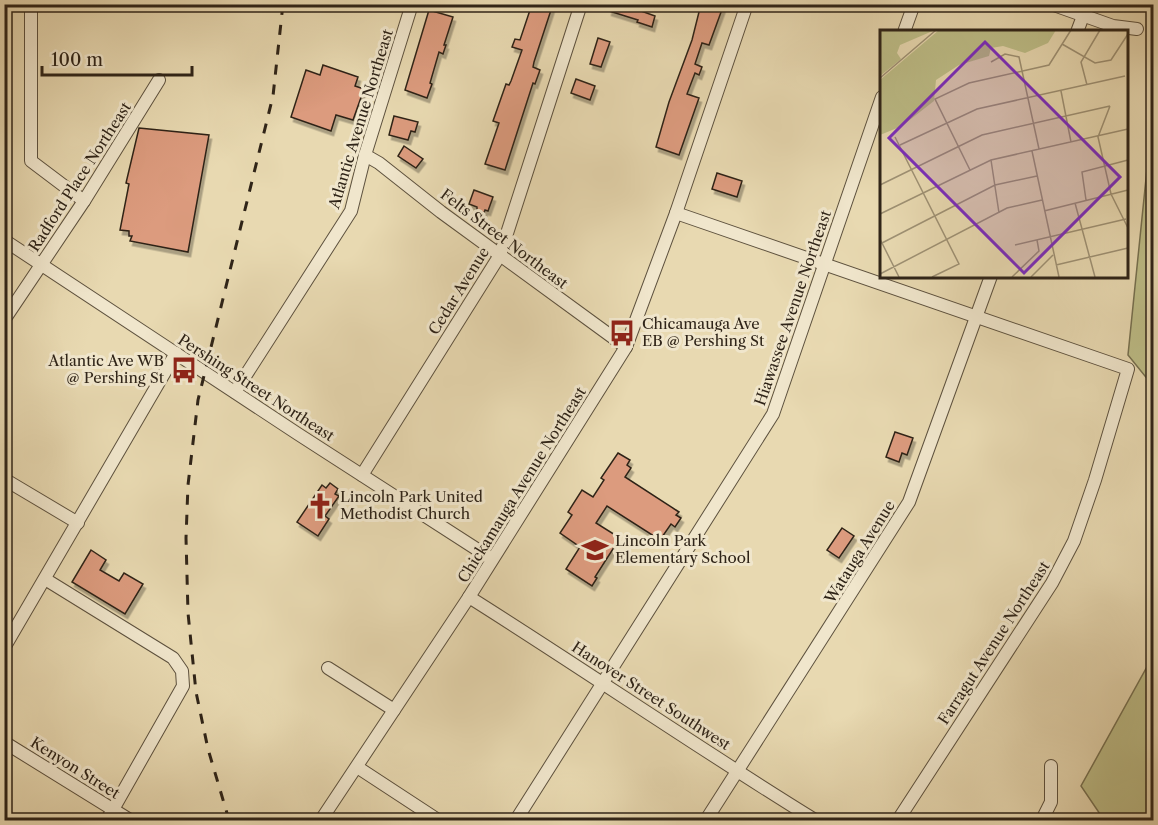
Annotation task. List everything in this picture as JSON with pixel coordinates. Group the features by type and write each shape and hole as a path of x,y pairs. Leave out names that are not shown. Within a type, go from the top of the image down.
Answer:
{"street":[{"path":"31,4 31,161 84,201"},
{"name":"Atlantic Avenue Northeast","path":"236,392 351,211 365,155 412,4"},
{"name":"Cedar Avenue","path":"362,475 500,255 581,4"},
{"name":"Chickamauga Avenue Northeast","path":"321,820 469,597 626,347 676,213 747,4"},
{"path":"905,30 914,4"},
{"path":"1051,4 1113,26 1137,29"},
{"path":"1078,30 1083,16"},
{"name":"Radford Place Northeast","path":"4,320 84,201 159,80"},
{"name":"Hiawassee Avenue Northeast","path":"516,820 773,414 880,103"},
{"name":"Felts Street Northeast","path":"365,155 379,163 626,347"},
{"path":"676,213 976,317"},
{"name":"Pershing Street Northeast","path":"4,240 40,266 492,559"},
{"name":"Watauga Avenue","path":"706,820 909,502 990,278"},
{"name":"Farragut Avenue Northeast","path":"898,820 1052,583 1074,541 1128,369 976,317"},
{"path":"4,648 176,353"},
{"path":"4,479 78,523"},
{"path":"45,579 173,658 183,670 183,686 110,815"},
{"name":"Hanover Street Southwest","path":"469,597 558,652 602,684 815,820"},
{"path":"328,668 394,710"},
{"name":"Kenyon Street","path":"4,742 110,815 130,820"},
{"path":"1042,820 1052,801 1051,766"},
{"path":"357,767 438,820"}],"green space":[{"path":"1153,110 1153,386 1128,355"},
{"path":"1153,656 1153,820 1104,820 1081,786"}],"building":[{"path":"532,4 553,4 533,67 540,70 535,84 533,83 505,170 485,164 499,123 493,121 506,84 509,85 511,81 522,50 512,47 515,39 520,40"},
{"path":"611,4 631,4 630,7 655,16 652,27 609,11"},
{"path":"701,4 724,4 709,45 702,43 695,64 702,67 699,75 695,73 687,94 699,98 679,155 656,147 669,102 692,40"},
{"path":"429,10 453,17 443,54 439,52 427,98 405,90"},
{"path":"598,38 610,42 601,67 590,64"},
{"path":"323,65 358,77 355,86 364,89 353,120 336,115 331,131 291,117 306,70 320,75"},
{"path":"576,79 595,86 590,100 571,93"},
{"path":"394,116 418,122 415,132 411,131 408,140 389,135"},
{"path":"139,128 209,135 188,252 130,241 132,236 129,236 129,231 120,230 129,184 126,183"},
{"path":"404,146 423,159 416,168 398,156"},
{"path":"717,173 742,181 737,197 712,189"},
{"path":"474,190 493,197 488,211 485,210 484,213 469,204"},
{"path":"895,432 913,438 907,455 902,453 899,462 886,457"},
{"name":"Lincoln Park Elementary School","path":"618,453 630,460 627,465 631,468 625,477 679,512 676,515 681,518 675,527 671,524 660,540 607,506 596,523 620,538 595,577 597,578 592,586 566,569 580,547 560,533 572,515 568,512 582,490 593,497 604,480 601,478"},
{"name":"Lincoln Park United Methodist Church","path":"330,483 338,489 335,494 339,496 325,516 329,519 318,536 297,522 322,485 326,488"},
{"path":"842,528 854,536 839,558 827,550"},
{"path":"91,550 106,560 100,570 119,581 124,573 143,584 125,614 72,582"}],"railway":[{"path":"229,820 208,749 196,692 188,613 186,538 188,485 198,400 273,96 283,4"}],"place":[{"name":"Chicamauga Ave EB @ Pershing St","path":"622,333"},
{"name":"Atlantic Ave WB @ Pershing St","path":"184,370"},
{"name":"Lincoln Park United Methodist Church","path":"320,506"},
{"name":"Lincoln Park Elementary School","path":"595,550"}]}
